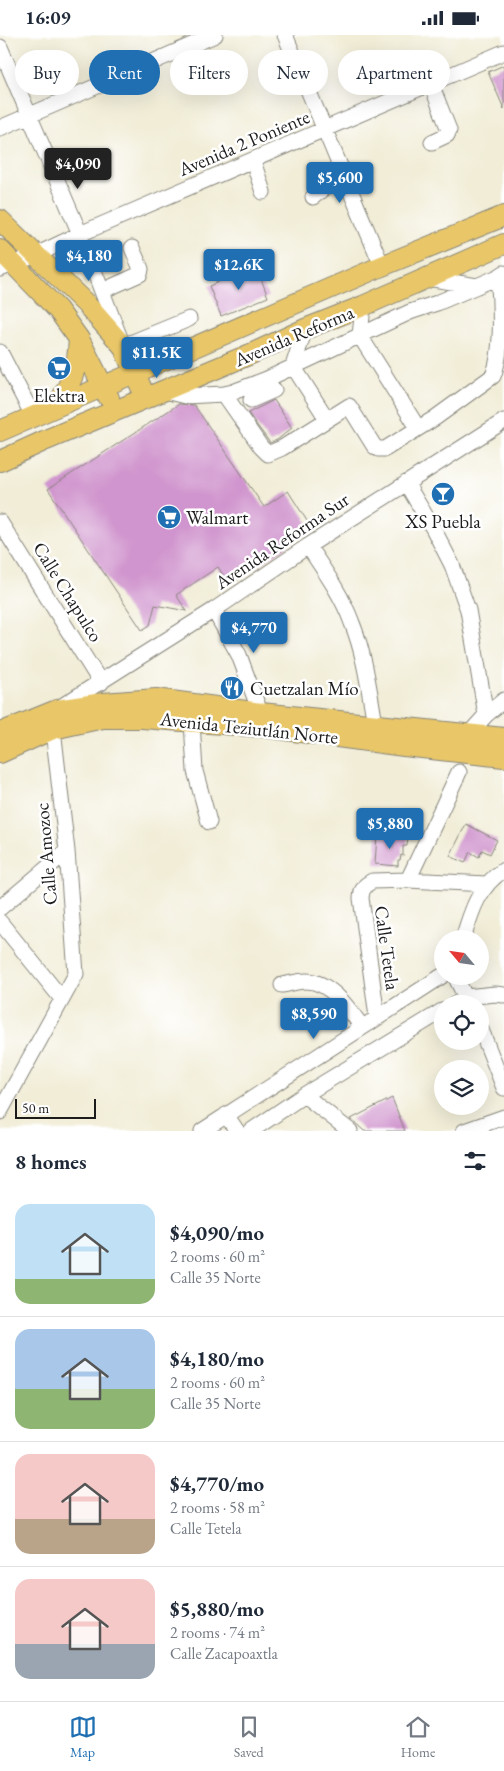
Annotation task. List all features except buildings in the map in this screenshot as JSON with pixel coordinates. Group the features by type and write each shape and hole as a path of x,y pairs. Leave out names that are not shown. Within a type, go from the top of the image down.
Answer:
{"main road":[{"name":"Avenida Reforma","path":"1,428 104,388 382,266 504,216"},
{"path":"0,220 87,305 123,347 136,374 156,395"},
{"name":"Avenida Reforma","path":"0,461 504,244"},
{"path":"5,261 58,310 79,339 116,411"},
{"path":"304,301 310,327"},
{"path":"57,406 75,373 79,339"},
{"name":"Avenida Teziutlán Norte","path":"0,733 57,710 103,703 156,699 404,746 466,743 504,738"},
{"name":"Avenida Teziutlán Norte","path":"0,753 53,729 103,717 192,722 263,720 375,724 466,743 504,757"}],"street":[{"path":"0,127 215,35"},
{"path":"285,35 382,266"},
{"path":"0,47 80,234 123,347 189,319"},
{"name":"Avenida 2 Poniente","path":"450,76 504,52"},
{"name":"Avenida 2 Poniente","path":"5,261 36,255 80,234 406,95"},
{"path":"432,142 447,135 449,130 435,95"},
{"path":"253,161 263,191"},
{"path":"313,197 344,172"},
{"path":"102,291 140,274 141,269 132,248"},
{"path":"156,395 224,394 243,389 410,313 501,275 500,374 435,418 382,450 374,446 349,406 277,451 268,454 261,447 224,394"},
{"path":"427,278 477,286"},
{"path":"363,306 360,336 418,428"},
{"path":"293,366 310,327"},
{"path":"0,351 33,416"},
{"path":"293,366 328,419"},
{"path":"251,400 274,390"},
{"name":"Avenida Reforma Sur","path":"57,710 214,610 308,546 504,422"},
{"path":"406,483 452,565 468,610 486,715"},
{"name":"Calle Chapulco","path":"0,522 101,683"},
{"path":"308,546 332,583 352,621 364,659 375,724"},
{"path":"214,610 239,655 263,720"},
{"path":"466,743 486,715 504,700"},
{"path":"192,722 195,771 209,822"},
{"name":"Calle Amozoc","path":"53,729 67,851 76,974 62,999"},
{"path":"459,772 408,880 486,884"},
{"path":"0,908 67,851"},
{"path":"466,930 475,903 486,884 504,870"},
{"name":"Calle Tetela","path":"376,1017 361,898 362,891 372,881 408,880"},
{"path":"0,921 62,999 0,1112"},
{"path":"282,985 306,981 323,985 345,1005 362,1027"},
{"path":"202,1131 434,981"},
{"path":"489,996 504,995"},
{"path":"251,1131 304,1095 434,1016"},
{"path":"489,1050 504,1088"},
{"path":"304,1095 350,1131"},
{"path":"226,1115 237,1131"},
{"path":"464,1131 504,1117"}],"place":[{"name":"Elektra","path":"59,368"},
{"name":"XS Puebla","path":"443,494"},
{"name":"Walmart","path":"169,517"},
{"name":"Cuetzalan Mío","path":"232,688"}]}
